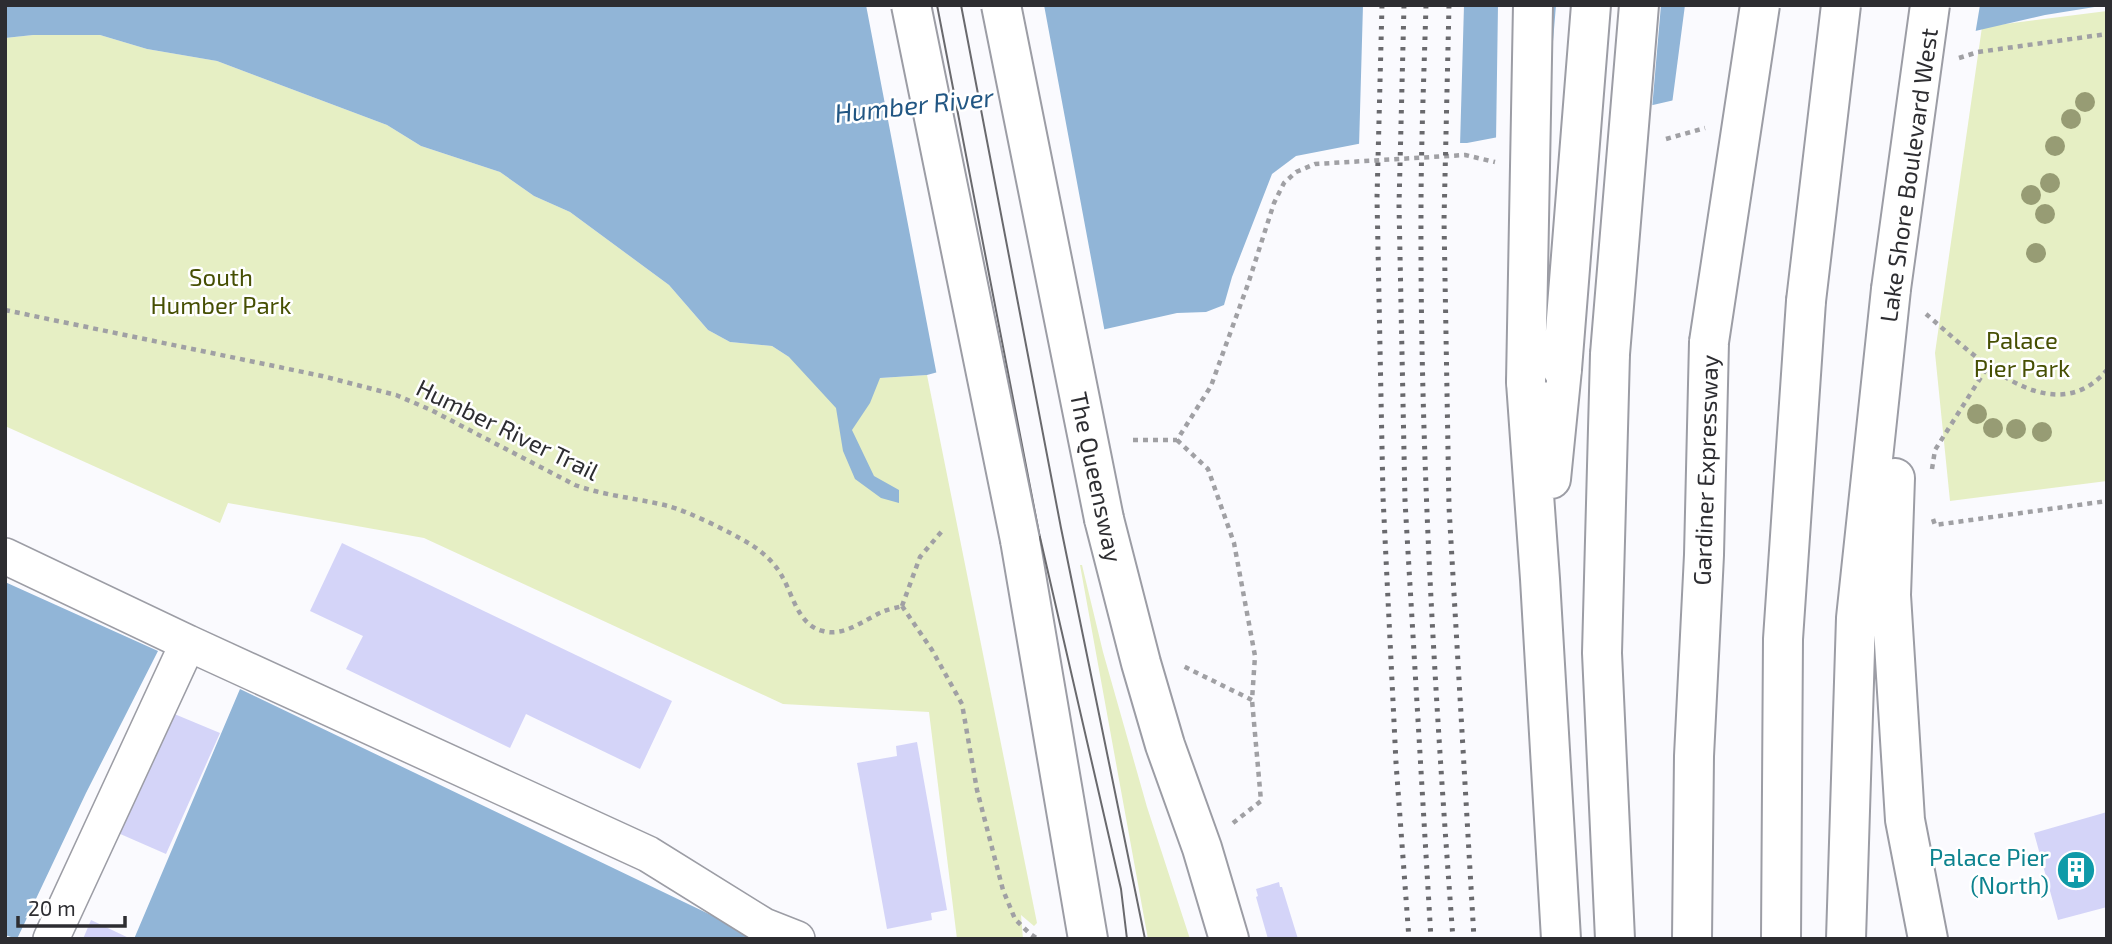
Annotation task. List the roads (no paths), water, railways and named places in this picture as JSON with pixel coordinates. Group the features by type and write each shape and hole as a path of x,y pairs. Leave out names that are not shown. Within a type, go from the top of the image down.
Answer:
{"main road":[{"path":"911,5 1020,540 1088,939"},
{"name":"The Queensway","path":"1001,5 1104,519 1165,745 1202,848 1229,939"},
{"path":"1533,5 1526,382 1561,939"},
{"path":"1540,579 1562,369 1591,5"},
{"path":"1615,939 1602,653 1610,354 1639,5"},
{"name":"Gardiner Expressway","path":"1692,939 1694,756 1704,555 1709,342 1760,5"},
{"path":"1781,939 1783,639 1806,301 1841,5"},
{"name":"Lake Shore Boulevard West","path":"1846,939 1856,618 1891,289 1930,5"},
{"path":"1885,345 1899,381 1891,596 1905,820 1928,939"}],"lane":[{"path":"5,556 648,854 764,926 797,939"},
{"path":"51,939 188,643"}],"water":[{"name":"Humber River","path":"5,5 2107,5 2045,15 1592,119 1467,143 1363,143 1296,156 1272,174 1232,277 1224,305 1206,312 1177,313 1048,342 927,375 880,378 870,403 852,430 874,476 899,490 899,503 881,498 855,479 843,451 836,408 789,357 772,346 730,342 708,330 669,285 570,212 534,196 500,172 421,146 387,125 217,61 147,49 100,35 33,35 5,38"},
{"path":"5,582 158,651 86,793 17,939 5,935"},
{"path":"240,689 761,939 134,939"}],"tram line":[{"path":"937,5 1039,533 1121,889 1127,939"},
{"path":"961,5 1061,528 1145,939"}],"railway":[{"path":"1382,5 1377,198 1383,497 1396,763 1409,939"},
{"path":"1404,5 1399,205 1405,501 1431,939"},
{"path":"1426,5 1421,186 1423,394 1435,667 1453,939"},
{"path":"1449,5 1444,220 1449,507 1474,939"}],"place":[{"name":"Palace Pier (North)","path":"2076,870"}],"park label":[{"name":"South Humber Park","path":"221,290"},
{"name":"Palace Pier Park","path":"2022,353"}]}
